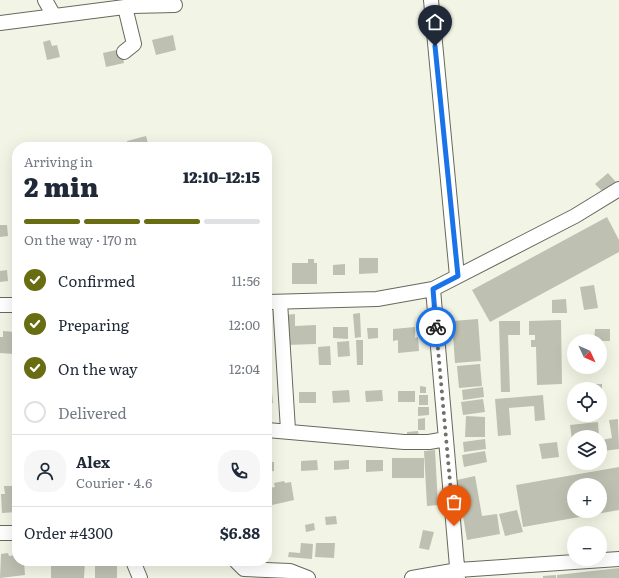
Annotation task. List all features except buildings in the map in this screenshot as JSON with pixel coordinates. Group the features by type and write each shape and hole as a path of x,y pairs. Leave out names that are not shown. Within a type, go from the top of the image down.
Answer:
{"street":[{"path":"45,0 54,16"},
{"path":"431,0 458,276"},
{"path":"0,23 125,7 175,4"},
{"path":"124,52 134,44 125,7"},
{"path":"288,430 273,302 377,299 433,289 575,216 619,189"},
{"path":"433,289 458,574"},
{"path":"0,305 12,305"},
{"path":"272,430 288,430 404,442 429,442 446,439"},
{"path":"0,533 12,533"},
{"path":"412,578 619,559"},
{"path":"135,566 140,578"},
{"path":"241,566 244,569 290,571 308,578"}],"way so far":[{"path":"436,327 454,526"}],"route":[{"path":"435,46 458,276 433,289 436,327"}]}
